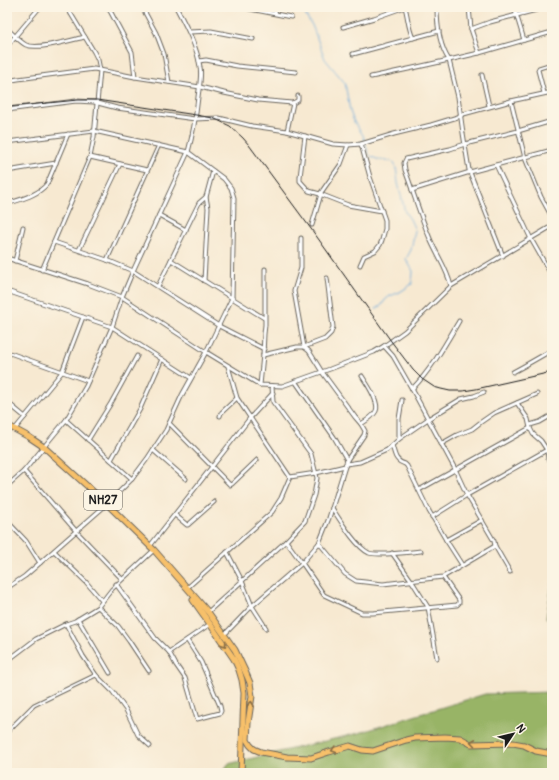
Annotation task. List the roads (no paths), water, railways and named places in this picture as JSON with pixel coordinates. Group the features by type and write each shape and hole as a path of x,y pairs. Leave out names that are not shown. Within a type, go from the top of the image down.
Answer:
{"highway":[{"name":"NH27","path":"7,425 30,436 44,447 107,504 152,548 208,612 235,650 250,684 252,696 247,740 254,749 261,752 287,757 311,758 350,746 362,750 373,751 415,738 445,737 460,738 471,744 513,743 524,745 536,751 552,754"},
{"name":"NH27","path":"187,588 192,599 234,659 242,680 244,693 241,773"}],"street":[{"path":"7,46 40,7"},
{"path":"42,270 90,157 97,103 100,70 98,60 66,7"},
{"path":"108,7 132,52 134,77"},
{"path":"142,7 156,33 164,54 168,82"},
{"path":"7,486 24,471 66,420 88,381 112,327 122,297 188,152 200,87 200,67 189,32 176,7"},
{"path":"240,7 291,17"},
{"path":"275,13 276,7"},
{"path":"343,27 405,7 410,32 413,38"},
{"path":"437,7 439,31 444,52 449,60 458,97 470,172 503,256"},
{"path":"469,7 471,29 478,53"},
{"path":"514,7 524,40"},
{"path":"471,29 490,22 548,7"},
{"path":"7,29 25,45 33,46 41,46 85,37"},
{"path":"353,54 439,31"},
{"path":"189,32 211,32 254,39"},
{"path":"371,77 478,53 552,32"},
{"path":"198,61 206,60 237,66 296,72"},
{"path":"544,93 538,70 541,66 552,64"},
{"path":"7,81 94,69 200,87 258,100 293,103 298,100 298,96"},
{"path":"482,75 489,106"},
{"path":"7,110 76,101 97,103 117,108 195,119 218,118 239,124 287,131 333,144 348,145 362,144 431,125 489,106 552,92"},
{"path":"511,101 525,158 541,197 552,217"},
{"path":"287,131 293,103"},
{"path":"451,286 447,271 436,253 412,190 405,170 404,163 406,158 450,149 552,121"},
{"path":"7,142 94,131 188,152 206,164 224,179 228,183 234,198 232,298 206,352 182,395 166,430 132,479 107,504 25,576 7,588"},
{"path":"7,204 36,194 42,190 47,184 68,134"},
{"path":"305,136 300,181 309,191 348,205 382,211"},
{"path":"360,265 364,256 378,249 382,242 385,229 382,211 370,177 362,144"},
{"path":"107,260 159,145"},
{"path":"312,225 320,194 341,164 348,145"},
{"path":"412,190 470,172 552,150"},
{"path":"90,157 147,170"},
{"path":"7,171 56,163"},
{"path":"79,250 120,164"},
{"path":"496,166 531,239 552,276"},
{"path":"204,281 208,208 206,197 213,171"},
{"path":"158,286 199,203 206,197"},
{"path":"159,215 186,230"},
{"path":"7,258 88,284 122,297 206,352 260,385 282,386 366,355 384,346 404,331 451,286 552,226"},
{"path":"15,261 23,227"},
{"path":"224,635 252,606 302,563 319,543 347,460 364,435 365,431 362,424 355,417 304,346 294,291 301,268 301,238"},
{"path":"54,242 134,271 219,326 264,349"},
{"path":"171,260 265,318"},
{"path":"260,385 264,349 265,269"},
{"path":"263,356 325,339 331,333 333,327 327,278"},
{"path":"7,291 112,327 191,378"},
{"path":"15,429 62,372 83,317"},
{"path":"412,389 424,377 459,321"},
{"path":"384,346 393,356 412,389 467,495 510,572"},
{"path":"512,372 552,350"},
{"path":"7,352 88,381"},
{"path":"88,440 112,403 137,356"},
{"path":"111,460 140,409 162,359"},
{"path":"228,366 237,398 290,477"},
{"path":"362,376 376,400 377,406 372,417 362,424"},
{"path":"295,381 334,438 347,460"},
{"path":"208,612 286,540 305,520 314,495 317,478 311,454 273,402 272,386"},
{"path":"290,477 316,473 360,462 387,450 398,439 461,399 484,392"},
{"path":"7,661 36,639 78,619 98,606 116,584 152,548 212,467 250,418 272,393"},
{"path":"441,444 472,429 494,413 537,394"},
{"path":"220,416 221,413 237,398"},
{"path":"398,439 398,419 402,400"},
{"path":"7,402 25,417"},
{"path":"518,403 528,419 533,434 541,441 547,450 548,459"},
{"path":"419,490 552,415"},
{"path":"66,420 132,479"},
{"path":"169,423 230,485 257,460"},
{"path":"392,445 396,459 401,463 406,464 432,517 462,565"},
{"path":"432,517 467,495 552,447"},
{"path":"153,450 186,479"},
{"path":"24,471 76,531 122,579"},
{"path":"187,588 272,512 281,498 290,477"},
{"path":"175,515 188,525 214,502"},
{"path":"332,508 356,543 369,553 384,554 421,551"},
{"path":"446,540 482,520"},
{"path":"7,521 26,541 40,563"},
{"path":"286,540 324,595 362,613 457,605 459,600 443,577"},
{"path":"319,543 345,574 356,581 383,584 443,577 495,546"},
{"path":"54,551 86,582 102,601"},
{"path":"227,552 242,581 252,606 266,628"},
{"path":"392,553 428,607 437,658"},
{"path":"116,584 155,638 170,652 176,666 186,678 198,719 220,713 220,706 201,662 187,640"},
{"path":"98,606 124,633 149,671"},
{"path":"78,619 110,673"},
{"path":"66,624 83,656 96,675 126,710 138,735 150,746"},
{"path":"170,652 210,624"},
{"path":"7,732 34,704 96,675"}],"waterway":[{"path":"309,7 304,13 312,25 325,59 345,83 350,111 354,122 363,135 368,153 372,157 379,160 391,161 396,167 405,212 415,230 411,250 406,259 413,271 412,284 400,292 390,296 381,306 376,309"}],"railway":[{"path":"7,107 78,100 97,100 213,118 230,126 249,145 391,341 413,370 422,379 434,387 450,391 463,391 552,372"}]}
